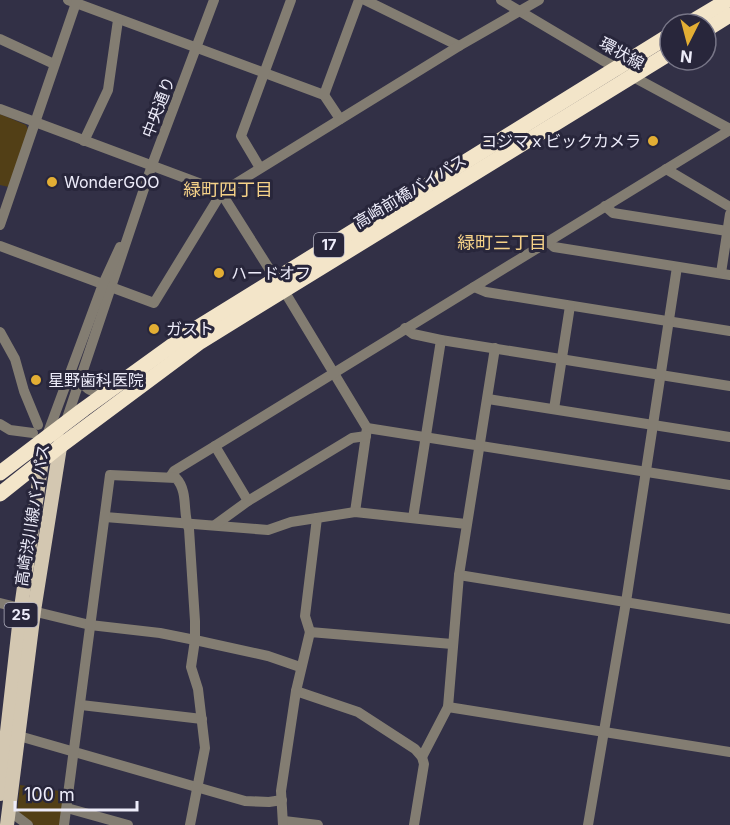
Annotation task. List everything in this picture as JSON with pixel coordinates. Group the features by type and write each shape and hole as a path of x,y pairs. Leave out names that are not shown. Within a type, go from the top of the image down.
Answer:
{"highway":[{"path":"708,12 728,0"},
{"name":"高崎前橋バイパス","path":"0,494 59,447 279,284 658,42"},
{"name":"高崎前橋バイパス","path":"0,473 39,432 65,424 192,331 279,284 658,60"}],"main road":[{"name":"高崎渋川線バイパス","path":"0,794 28,610 65,424"},
{"name":"高崎渋川線バイパス","path":"28,610 41,461 39,432"},
{"path":"19,478 33,481 38,487"},
{"name":"高崎渋川線バイパス","path":"9,734 12,820"}],"street":[{"name":"中央通り","path":"39,432 107,286 214,0"},
{"path":"260,168 241,136 291,0"},
{"path":"324,95 359,0"},
{"path":"365,0 459,46"},
{"name":"環状線","path":"501,0 730,130"},
{"path":"0,246 154,303 222,192 459,46 539,0"},
{"path":"0,225 5,191 34,122 73,1 118,20 324,95 340,119"},
{"path":"84,141 108,90 118,20"},
{"path":"0,39 54,64"},
{"path":"0,109 222,192 367,432 355,512"},
{"path":"170,477 174,471 730,130"},
{"path":"666,169 730,207"},
{"path":"605,206 613,213 727,231"},
{"path":"547,241 554,247 726,274 727,231 730,213"},
{"path":"588,825 626,602 677,267"},
{"name":"中央通り","path":"65,424 107,286"},
{"path":"474,287 486,292 730,331"},
{"path":"554,409 570,306"},
{"path":"405,328 413,334 441,340 730,386"},
{"path":"0,332 15,359 39,432 10,430 0,424"},
{"path":"413,518 441,340"},
{"path":"0,354 7,344"},
{"path":"422,757 448,707 459,575 495,348"},
{"path":"80,379 90,392 110,391"},
{"path":"488,399 730,437"},
{"path":"214,525 352,438 367,432 480,445 730,485"},
{"path":"215,446 249,501"},
{"path":"64,825 110,475 170,477 176,478 182,484 186,522 189,529 195,640 191,667 198,689 205,748 190,825"},
{"path":"105,517 268,530 291,522 355,512 466,524"},
{"path":"317,518 305,616 310,632 300,667 281,791 283,823 318,825"},
{"path":"459,575 730,619"},
{"path":"0,603 90,625 160,633 195,640 268,656 300,667"},
{"path":"310,632 452,644"},
{"path":"296,690 358,712 415,749 422,757 424,764 414,825"},
{"path":"81,705 202,719"},
{"path":"448,707 730,752"},
{"path":"9,734 245,801 282,800"},
{"path":"67,808 129,825"},
{"path":"12,820 28,825"}],"shaded area":[{"path":"0,114 26,125 28,129 9,187 0,185"},
{"path":"20,785 66,792 61,825 34,825 17,812"}],"place":[{"name":"コジマｘビックカメラ","path":"653,141"},
{"name":"WonderGOO","path":"52,182"},
{"name":"ハードオフ","path":"219,273"},
{"name":"ガスト","path":"154,329"},
{"name":"星野歯科医院","path":"36,380"}],"district":[{"name":"緑町四丁目","path":"228,190"},
{"name":"緑町三丁目","path":"502,243"}]}
